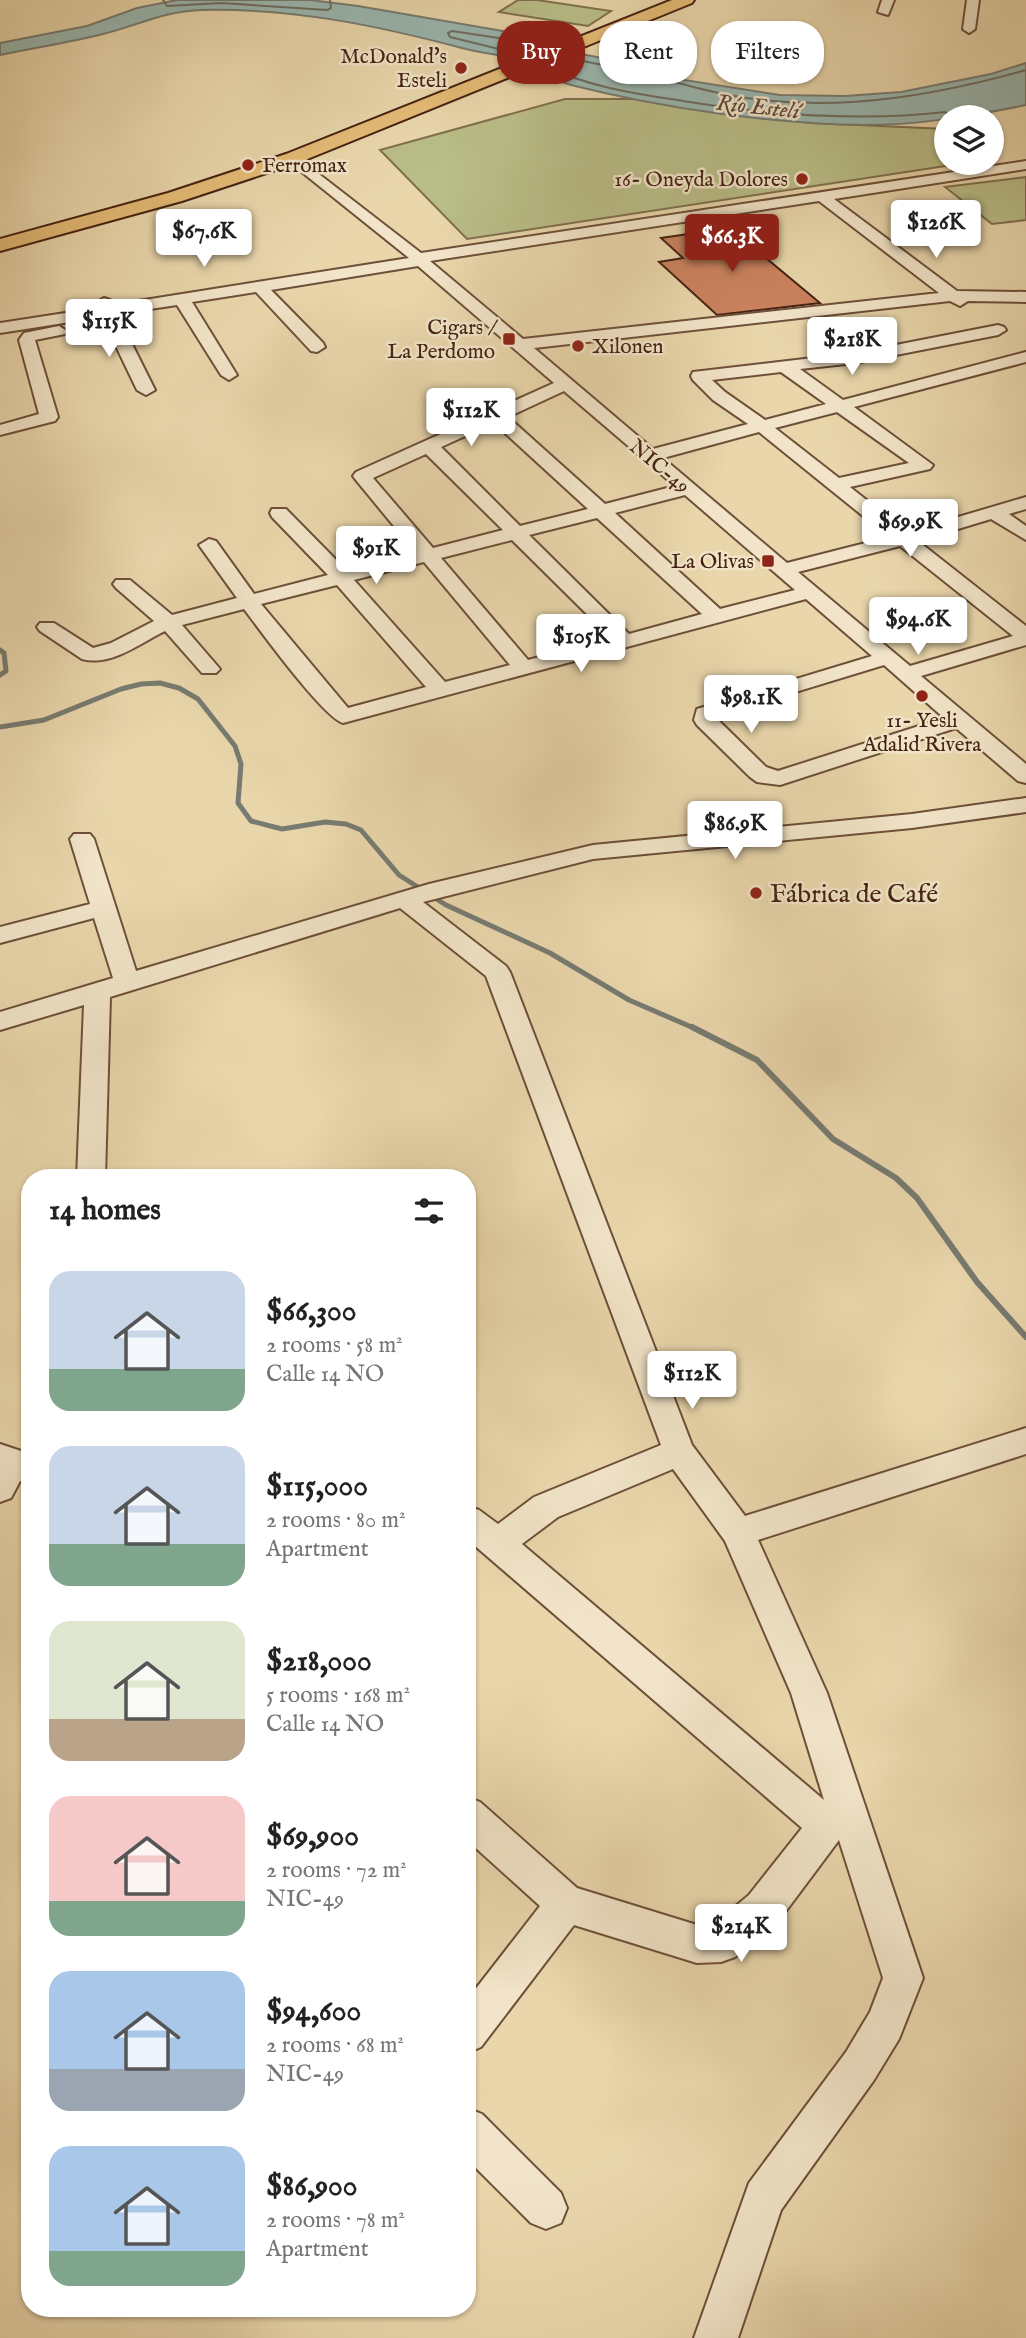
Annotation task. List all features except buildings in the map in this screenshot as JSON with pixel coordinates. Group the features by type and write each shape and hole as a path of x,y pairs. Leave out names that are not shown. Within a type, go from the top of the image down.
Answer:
{"highway":[{"path":"0,245 216,184 293,158 686,0"}],"street":[{"path":"969,29 973,0"},
{"name":"NIC-49","path":"293,158 417,258 1026,776"},
{"path":"0,319 107,312 417,258 1026,165"},
{"path":"823,197 1015,345"},
{"path":"0,328 260,287 417,258"},
{"path":"260,287 317,347"},
{"path":"517,345 954,296 1026,298"},
{"path":"182,299 229,374"},
{"path":"107,312 146,390"},
{"path":"0,430 49,417 27,340 30,336 107,312"},
{"path":"1015,345 855,358 787,368 699,376 719,396 763,427 1026,637"},
{"path":"648,456 843,406 1015,345"},
{"path":"787,368 924,465 835,485"},
{"path":"523,668 362,476 564,385"},
{"path":"497,416 717,617"},
{"path":"429,446 625,641"},
{"path":"47,627 89,655 96,655 111,651 169,623 247,601 687,489"},
{"path":"782,570 904,539 1026,503"},
{"path":"279,513 341,577 440,690"},
{"path":"994,513 1026,534"},
{"path":"209,545 247,601 297,665 343,716 809,592"},
{"path":"123,584 169,623 209,669"},
{"path":"905,674 1026,637"},
{"path":"886,658 709,711 705,714 705,720 758,772 765,777 780,778 959,720"},
{"path":"0,1021 420,895 522,868 626,847 757,838 1026,805"},
{"path":"82,839 127,983"},
{"path":"420,895 497,972 679,1452 738,1532 809,1693 835,1814 904,1978 885,2025 860,2066 764,2198 716,2338"},
{"path":"0,935 103,908"},
{"path":"91,1169 97,992"},
{"path":"738,1532 1026,1441"},
{"path":"498,1543 546,1507 571,1494 679,1452"},
{"path":"476,1527 835,1814"},
{"path":"476,1823 566,1904 697,1944 721,1943 763,1909 835,1814"},
{"path":"476,2021 566,1904"},
{"path":"476,2138 546,2208"}],"green space":[{"path":"518,0 537,0 611,11 588,26 585,26 585,21 556,21 499,12"},
{"path":"565,99 634,99 812,123 934,128 934,168 467,239 380,150"},
{"path":"1026,177 1026,220 992,224 945,187"}],"water":[{"name":"Río Estelí","path":"177,0 310,0 358,6 497,30 497,56 365,25 301,15 235,10 174,13 99,35 0,55 0,43 87,26 137,8"},
{"name":"Río Estelí","path":"585,55 599,57 599,84 697,82 780,95 845,96 901,92 991,74 1026,63 1026,105 1004,109 1004,105 934,105 934,120 885,125 755,118 679,108 568,84 585,84"}],"waterway":[{"path":"0,650 4,653 6,671 0,675"},
{"path":"0,727 44,720 121,689 141,684 160,683 179,688 198,699 235,746 241,764 238,803 251,821 282,829 325,822 346,824 361,830 399,875 446,905 550,953 629,1000 696,1029"},
{"path":"692,1027 696,1029"},
{"path":"696,1029 757,1060 833,1139 896,1178 917,1198 977,1282 1026,1337"}],"place":[{"name":"McDonald's Esteli","path":"461,68"},
{"name":"Ferromax","path":"248,165"},
{"name":"16- Oneyda Dolores","path":"802,179"},
{"name":"Cigars / La Perdomo","path":"509,339"},
{"name":"Xilonen","path":"578,346"},
{"name":"La Olivas","path":"768,561"},
{"name":"11- Yesli Adalid Rivera","path":"922,696"},
{"name":"Fábrica de Café","path":"756,893"}]}
